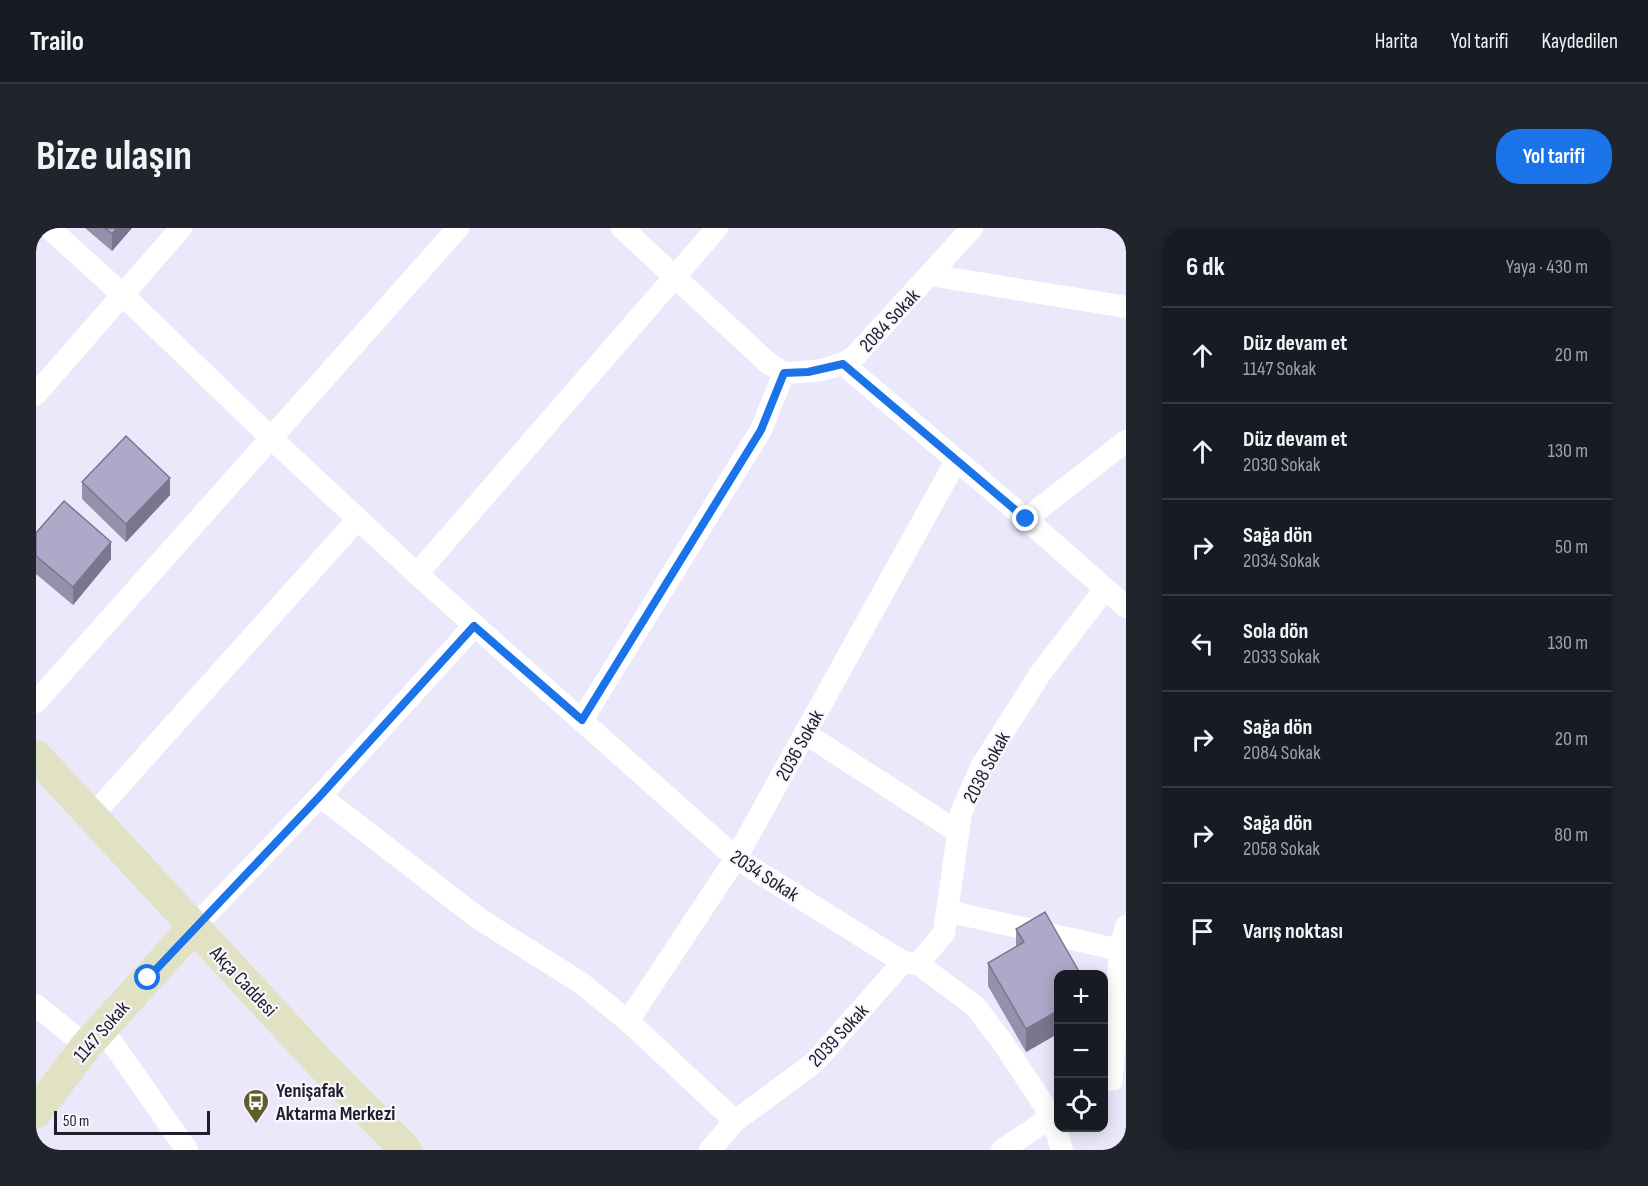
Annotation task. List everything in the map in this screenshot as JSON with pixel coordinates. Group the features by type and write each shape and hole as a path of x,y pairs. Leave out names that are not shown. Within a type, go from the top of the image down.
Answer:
{"street":[{"name":"2034 Sokak","path":"49,228 122,294 272,439 417,574 736,858 910,963 975,1006 1054,1114"},
{"path":"36,394 181,228"},
{"path":"36,702 458,228"},
{"path":"582,720 761,430 784,373 768,363 622,228"},
{"path":"417,574 717,228"},
{"name":"2084 Sokak","path":"784,373 808,372 843,364 855,356 972,228"},
{"path":"930,275 1126,307"},
{"path":"843,364 1126,607"},
{"path":"1026,519 1126,441"},
{"name":"2036 Sokak","path":"628,1021 736,858 956,461"},
{"path":"92,816 358,519"},
{"name":"2038 Sokak","path":"910,963 944,933 961,813 981,767 1040,675 1105,589"},
{"path":"195,927 320,796 474,626"},
{"path":"806,734 958,832"},
{"name":"Akça Caddesi","path":"36,756 321,1064 406,1150"},
{"path":"320,796 478,918 581,983 628,1021 735,1121"},
{"path":"947,911 1120,950"},
{"path":"1114,1079 1120,950 1126,926"},
{"name":"1147 Sokak","path":"36,1113 94,1037 195,927"},
{"name":"2039 Sokak","path":"711,1150 735,1121 814,1063 910,963"},
{"path":"36,1005 94,1037 187,1150"},
{"path":"1002,1150 1054,1116"},
{"name":"2034 Sokak","path":"1058,1132 1062,1150"}],"building":[{"path":"105,228 117,228 112,234"},
{"path":"126,436 170,478 126,524 82,482"},
{"path":"64,501 111,542 73,587 36,556 36,533"},
{"path":"1045,912 1078,970 1054,970 1054,1013 1026,1029 988,963 1024,942 1016,929"}],"place":[{"name":"Yenişafak Aktarma Merkezi","path":"256,1125"}],"route":[{"path":"148,978 320,796 474,626 582,720 761,430 784,373 808,372 843,364 1026,519"}]}
